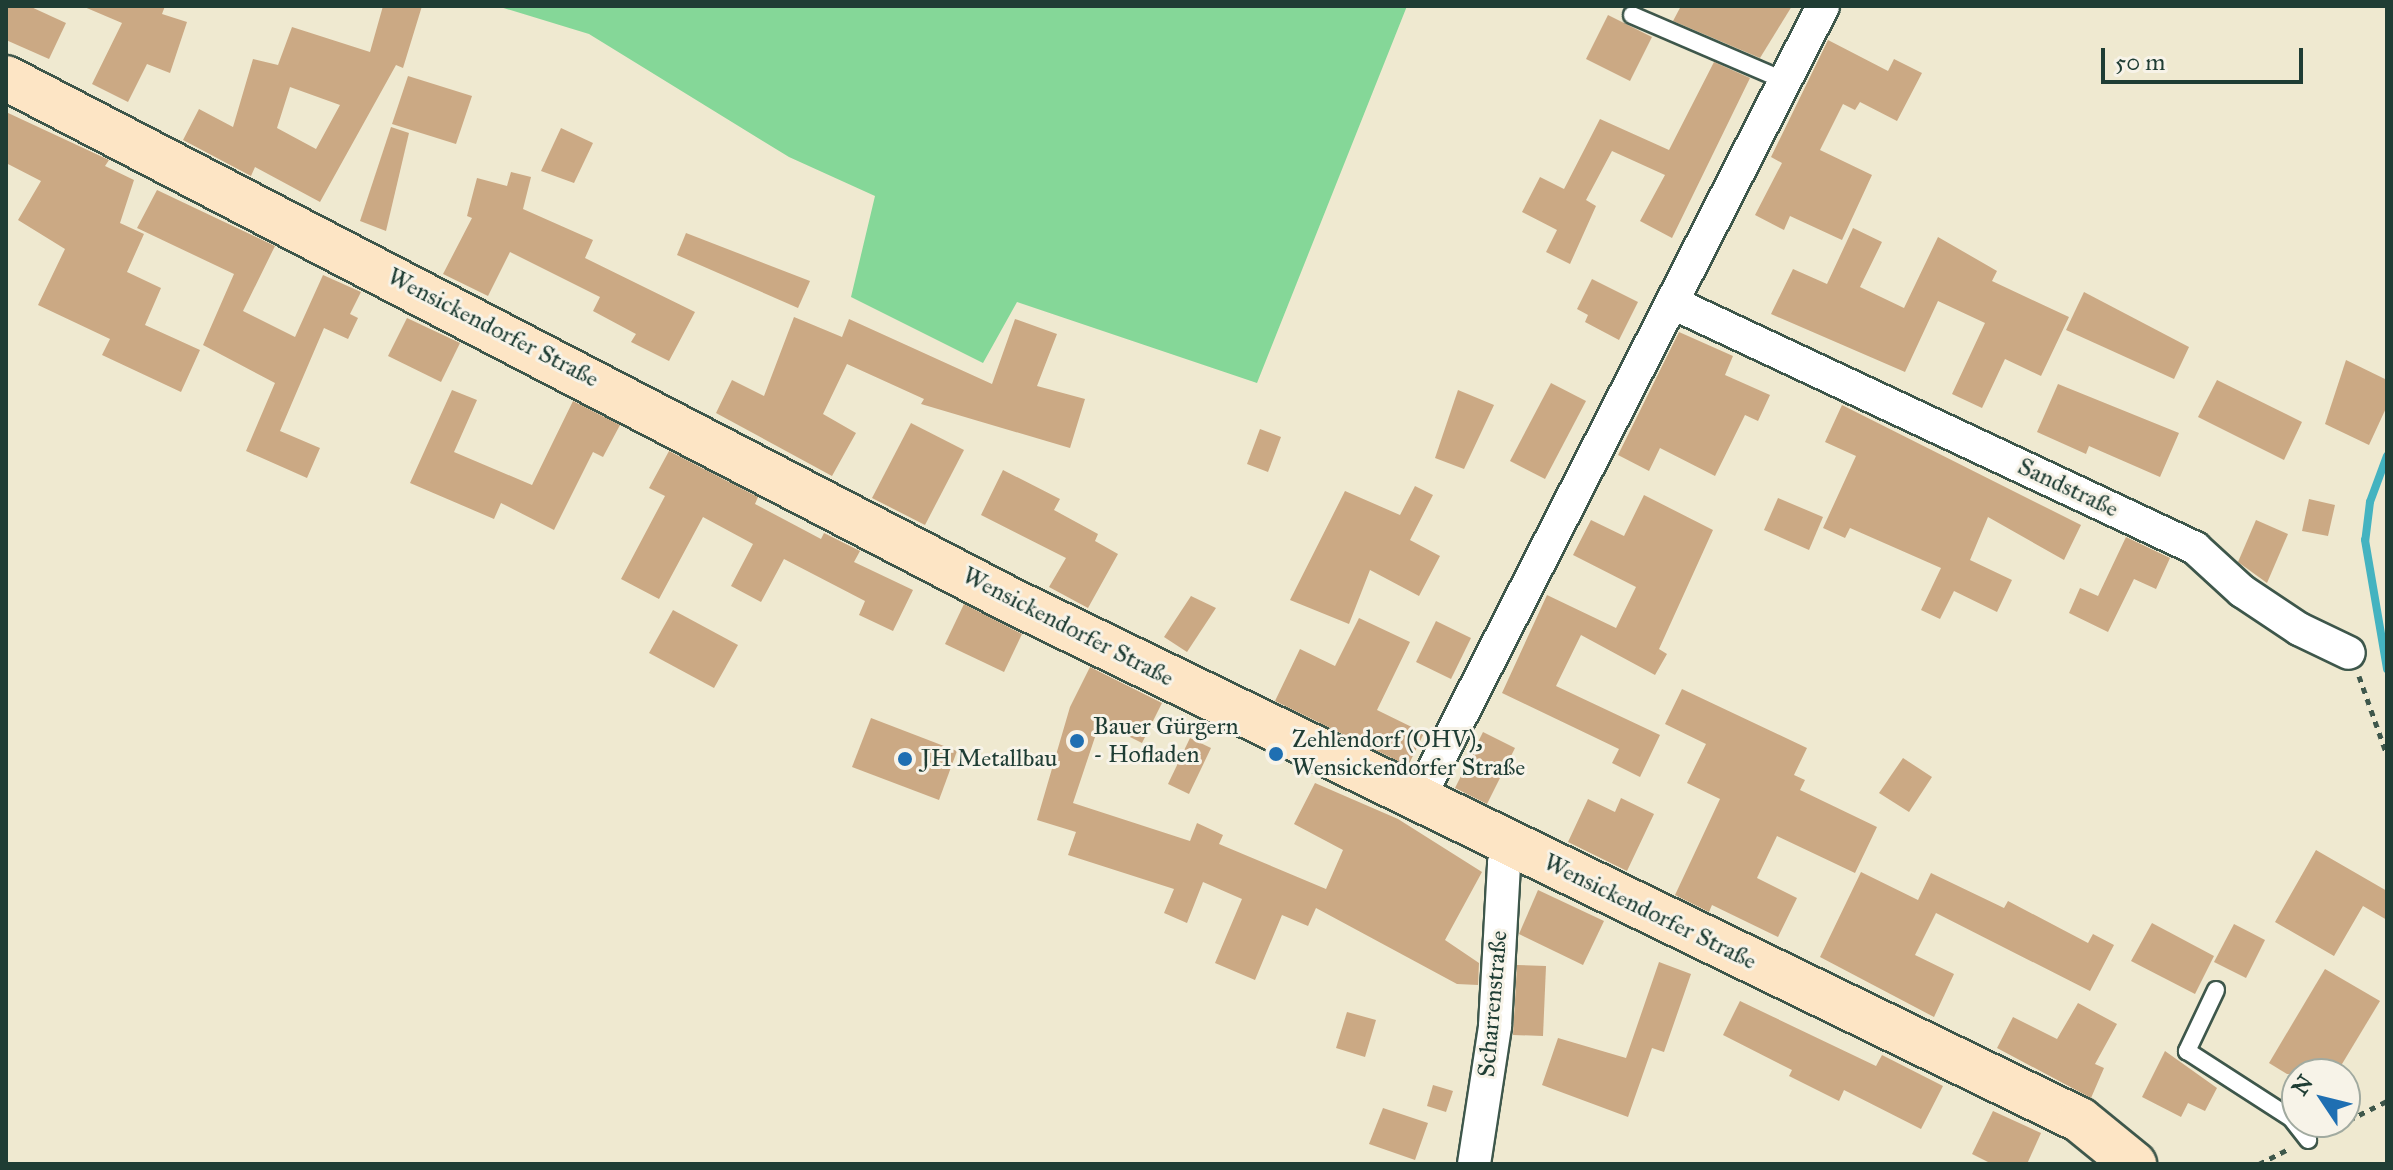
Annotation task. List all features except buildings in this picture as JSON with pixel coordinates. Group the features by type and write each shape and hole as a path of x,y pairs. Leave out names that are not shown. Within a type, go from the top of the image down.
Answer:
{"main road":[{"name":"Wensickendorfer Straße","path":"6,78 1012,601 2080,1120 2134,1164"}],"street":[{"path":"1418,800 1823,6"},
{"name":"Sandstraße","path":"1673,303 2195,548 2242,591 2349,653"},
{"name":"Scharrenstraße","path":"1474,1164 1495,1026 1504,863 1513,845"}],"lane":[{"path":"1632,15 1785,81"},
{"path":"2216,990 2187,1051 2291,1118 2308,1140"}],"path":[{"path":"2349,653 2387,755"}],"green space":[{"path":"497,6 1407,6 1257,383 1017,302 983,363 851,297 875,196 789,157 589,34"}],"waterway":[{"path":"2387,456 2370,502 2365,540 2387,669"}],"place":[{"name":"Bauer Gürgern - Hofladen","path":"1077,741"},
{"name":"Zehlendorf (OHV), Wensickendorfer Straße","path":"1276,754"},
{"name":"JH Metallbau","path":"905,759"}]}
